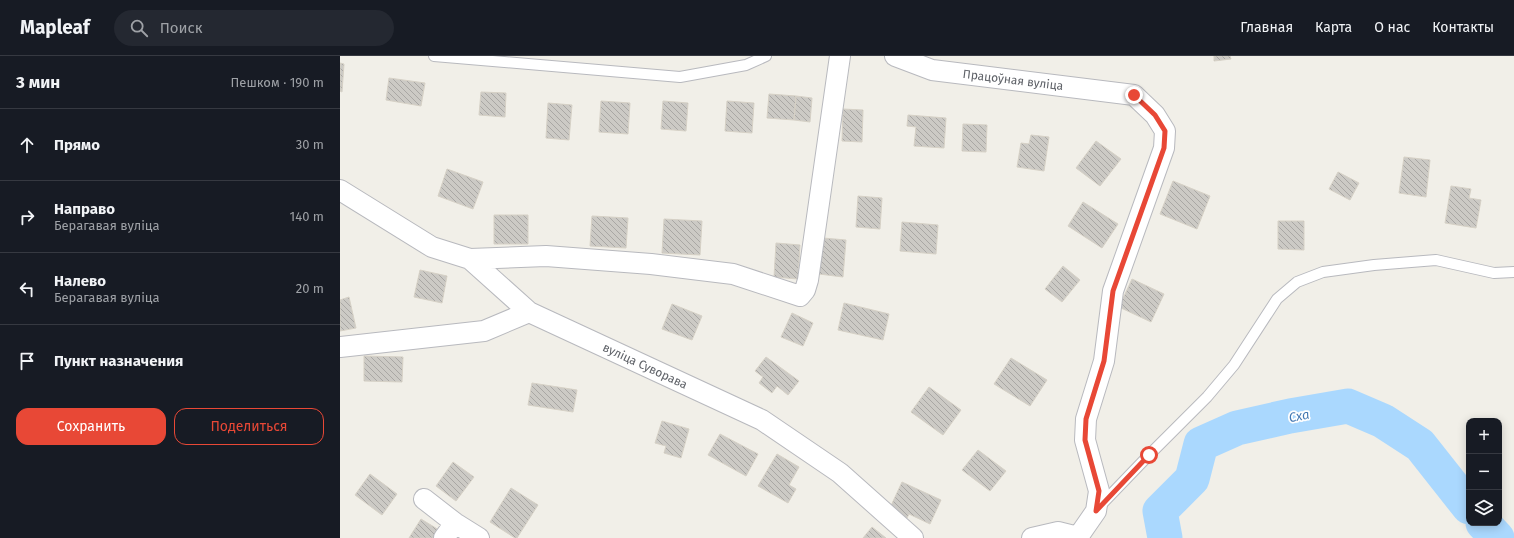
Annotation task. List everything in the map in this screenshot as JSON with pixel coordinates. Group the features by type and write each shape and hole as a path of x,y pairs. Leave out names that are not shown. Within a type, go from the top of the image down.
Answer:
{"street":[{"path":"340,190 432,247 470,259 546,256 651,264 733,274 800,296 805,290 808,280 840,56"},
{"name":"Працоўная вуліца","path":"895,56 932,70 1134,95 1155,115 1165,131 1164,148 1113,291 1104,361 1086,419 1085,440 1099,491 1096,511"},
{"name":"вуліца Суворава","path":"470,259 529,312 762,420 840,473 914,538"},
{"path":"340,347 484,331 529,312"},
{"path":"424,498 450,531 478,538"},
{"path":"1032,538 1058,532 1078,537 1096,511"}],"lane":[{"path":"434,56 511,59 680,77 746,65 766,56"},
{"path":"1096,511 1207,397 1234,366 1276,299 1297,282 1323,272 1436,260 1494,273 1514,272"}],"building":[{"path":"1214,56 1230,56 1231,59 1214,61"},
{"path":"340,63 344,64 342,92 340,91"},
{"path":"389,78 425,83 421,106 386,100"},
{"path":"481,92 506,93 505,117 479,115"},
{"path":"769,94 796,96 794,120 767,118"},
{"path":"796,96 812,98 810,122 794,120"},
{"path":"601,101 630,103 628,134 599,132"},
{"path":"663,101 688,103 686,131 661,129"},
{"path":"727,101 754,103 752,133 725,131"},
{"path":"548,103 572,105 569,140 546,138"},
{"path":"843,109 863,110 862,142 842,141"},
{"path":"908,115 946,118 944,148 914,146 916,127 907,126"},
{"path":"963,124 987,125 986,152 962,151"},
{"path":"1031,135 1049,137 1044,171 1017,167 1021,143 1029,144"},
{"path":"1096,141 1121,159 1100,186 1076,168"},
{"path":"1404,157 1430,160 1426,197 1399,193"},
{"path":"447,169 483,182 473,209 438,196"},
{"path":"1338,172 1359,183 1350,200 1329,189"},
{"path":"1173,181 1210,196 1197,229 1160,214"},
{"path":"1451,186 1471,189 1469,198 1481,200 1476,228 1445,223"},
{"path":"858,196 882,198 880,229 856,227"},
{"path":"1083,202 1118,224 1102,248 1068,226"},
{"path":"494,215 528,215 528,244 494,244"},
{"path":"592,216 628,218 626,248 590,246"},
{"path":"664,219 702,221 700,255 662,253"},
{"path":"1278,221 1304,221 1304,250 1278,249"},
{"path":"902,222 938,225 936,254 900,251"},
{"path":"823,238 846,240 843,277 819,274"},
{"path":"776,243 800,245 798,279 774,277"},
{"path":"1063,266 1080,280 1062,302 1045,289"},
{"path":"420,270 447,276 442,303 414,297"},
{"path":"1132,279 1164,294 1151,322 1119,307"},
{"path":"349,297 356,328 340,331 340,300"},
{"path":"844,303 889,314 883,340 838,330"},
{"path":"672,304 702,316 692,340 662,329"},
{"path":"792,313 813,323 803,346 781,337"},
{"path":"364,356 403,357 402,382 364,381"},
{"path":"766,357 799,381 788,395 777,386 772,393 759,383 763,377 755,371"},
{"path":"1011,358 1047,380 1030,406 994,384"},
{"path":"532,383 577,390 573,412 528,405"},
{"path":"929,387 961,410 943,435 911,412"},
{"path":"662,421 689,429 681,458 664,453 666,446 655,443"},
{"path":"720,434 758,454 746,476 708,455"},
{"path":"978,450 1006,471 990,491 962,470"},
{"path":"777,454 799,467 789,485 796,489 788,503 758,486"},
{"path":"453,462 474,477 456,501 436,486"},
{"path":"370,474 397,494 382,515 355,495"},
{"path":"902,482 941,500 930,524 909,514 907,518 889,510"},
{"path":"511,488 538,505 517,538 490,522"},
{"path":"421,519 439,530 434,538 409,538"},
{"path":"872,527 886,538 863,538"}],"waterway":[{"name":"Сха","path":"1165,538 1160,511 1192,479 1201,444 1237,428 1290,416 1348,406 1383,421 1420,445 1466,503"},
{"name":"Сха","path":"1486,526 1497,538"}],"route":[{"path":"1134,95 1155,115 1165,131 1164,148 1113,291 1104,361 1086,419 1085,440 1096,474 1099,491 1096,511 1149,455"}]}
